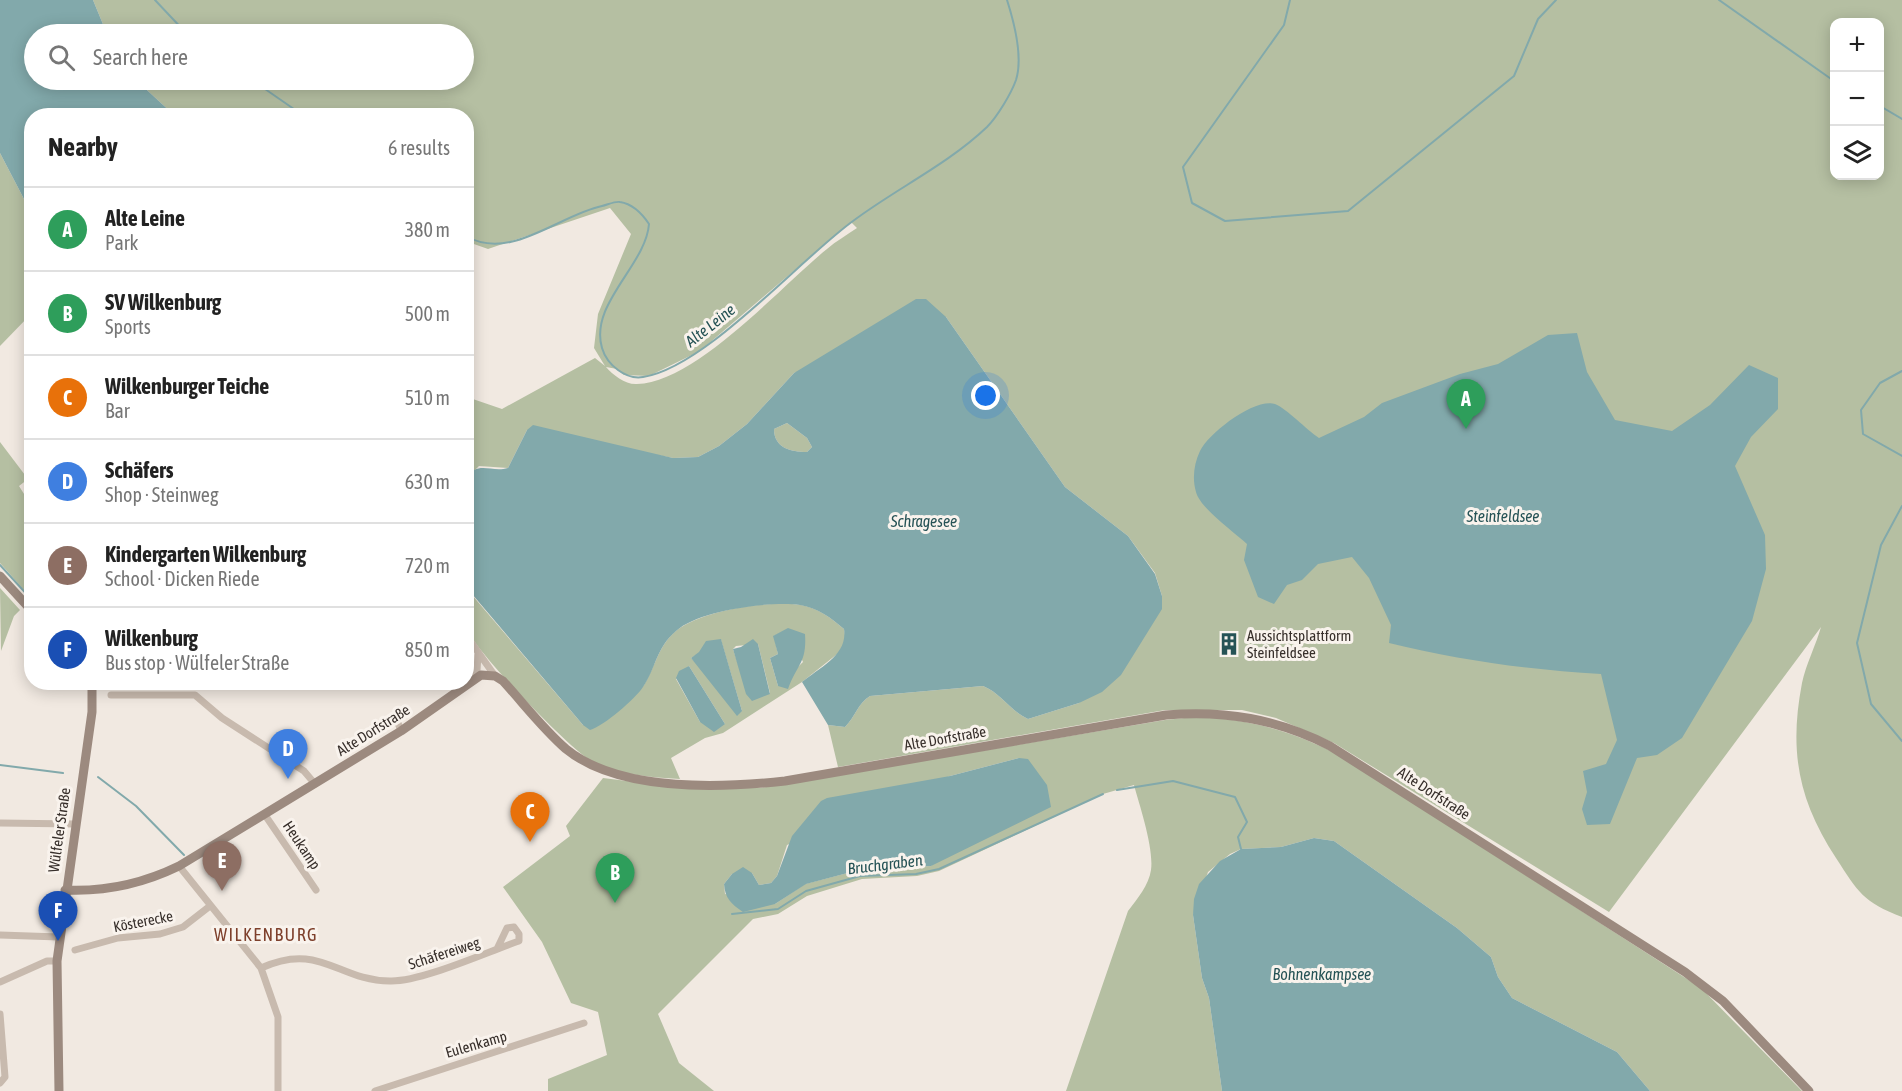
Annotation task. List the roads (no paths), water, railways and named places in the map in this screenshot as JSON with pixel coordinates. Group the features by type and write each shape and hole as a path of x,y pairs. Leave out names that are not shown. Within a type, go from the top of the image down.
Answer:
{"street":[{"path":"0,576 24,602"},
{"path":"474,646 495,675"},
{"path":"474,675 479,662 477,650"},
{"path":"474,678 495,675"},
{"name":"Alte Dorfstraße","path":"495,675 504,681 556,740 591,765 620,777 682,783 760,784 785,781 1166,715 1222,714 1274,723 1307,734 1350,758 1685,972 1723,1001 1809,1091"},
{"name":"Wülfeler Straße","path":"59,1091 57,961 59,937 92,712 93,690"},
{"name":"Alte Dorfstraße","path":"65,890 128,886 151,879 179,866 401,731 437,708 459,690"},
{"path":"111,695 195,695 222,718 304,771 315,784"},
{"path":"395,715 401,731"},
{"name":"Heukamp","path":"265,815 316,890"},
{"path":"0,823 75,824"},
{"path":"179,866 261,968 278,1017 278,1091"},
{"name":"Kösterecke","path":"75,950 118,938 168,932 183,927 210,906"},
{"path":"0,935 59,937"},
{"name":"Schäfereiweg","path":"261,968 284,959 299,957 316,959 378,980 392,981 408,979 497,949"},
{"path":"0,982 47,961 57,961"},
{"path":"0,1014 5,1077 0,1083"},
{"name":"Eulenkamp","path":"375,1091 584,1023"}],"water":[{"path":"0,0 93,0 103,24 24,24 24,90 147,90 166,108 24,108 24,199 0,153"},
{"name":"Schragesee","path":"916,299 926,299 946,317 1065,487 1128,536 1155,574 1162,596 1162,609 1121,675 1102,692 1079,703 1028,719 983,686 870,696 862,702 845,727 828,725 802,682 837,653 842,646 844,629 813,608 800,605 771,604 717,612 676,631 664,644 643,687 619,712 590,730 583,725 474,596 474,471 480,468 508,468 527,430 533,425 673,458 698,457 719,446 747,424 794,373","holes":["787,423 807,438 812,447 807,452 784,448 777,441 774,429"]},
{"name":"Steinfeldsee","path":"1577,333 1587,372 1615,420 1672,431 1710,405 1749,365 1778,378 1778,409 1751,437 1735,466 1765,535 1766,569 1752,621 1682,738 1657,755 1637,758 1610,824 1587,825 1582,809 1587,792 1583,771 1606,764 1617,740 1601,674 1494,663 1389,643 1391,625 1369,578 1352,557 1318,564 1302,580 1287,585 1274,604 1258,597 1244,560 1247,544 1204,505 1196,492 1194,482 1196,461 1205,444 1233,418 1256,406 1275,404 1280,406 1319,438 1364,417 1382,403 1460,374 1498,364 1548,335"},
{"path":"788,628 805,634 805,644 803,658 788,689 778,686 770,658 778,654 773,636"},
{"path":"721,639 742,711 737,716 691,658 699,652 706,641"},
{"path":"753,639 758,644 770,694 752,701 746,694 733,649"},
{"path":"689,666 725,724 714,732 700,722 676,678 679,671"},
{"path":"1019,758 1028,759 1047,785 1051,807 931,866 859,870 806,884 775,904 743,912 727,897 724,884 732,874 743,867 752,873 759,885 771,883 777,876 792,836 821,801 827,798 950,776"},
{"name":"Bohnenkampsee","path":"1314,838 1334,841 1457,928 1491,957 1498,977 1512,998 1617,1052 1650,1091 1222,1091 1209,998 1202,978 1193,915 1194,899 1199,884 1220,861 1241,849 1281,847"}],"waterway":[{"name":"Alte Leine","path":"155,0 178,24"},
{"name":"Alte Leine","path":"474,239 483,243 500,244 534,234 586,211 613,203 625,203 633,207 649,224 646,239 603,316 600,332 602,348 608,360 618,370 630,376 643,377 668,369 695,354 723,334 853,221 939,165 987,127 1007,98 1018,71 1017,40 1007,0"},
{"name":"Alte Leine","path":"1290,0 1284,25 1183,167 1192,203 1225,221 1348,211 1514,76 1538,19 1556,0"},
{"name":"Alte Leine","path":"1719,0 1830,78"},
{"name":"Alte Leine","path":"266,90 292,108"},
{"name":"Alte Leine","path":"1884,108 1902,119"},
{"name":"Alte Leine","path":"1902,371 1880,383 1861,410 1863,434 1902,456"},
{"path":"1902,506 1881,545 1857,643 1871,704 1902,741"},
{"path":"0,565 24,591"},
{"name":"Bruchgraben","path":"0,765 63,773"},
{"name":"Bruchgraben","path":"98,777 136,806 184,855"},
{"name":"Bruchgraben","path":"1117,790 1173,781 1235,797 1247,822 1238,837 1241,849"},
{"name":"Bruchgraben","path":"732,914 778,909 806,891 860,876 916,874 939,869 1103,794"}],"place":[{"name":"Alte Leine","path":"1466,429"},
{"name":"Aussichtsplattform Steinfeldsee","path":"1229,644"},
{"name":"Schäfers","path":"288,779"},
{"name":"Wilkenburger Teiche","path":"530,842"},
{"name":"Kindergarten Wilkenburg","path":"222,891"},
{"name":"SV Wilkenburg","path":"615,903"},
{"name":"Wilkenburg","path":"58,941"}],"district":[{"name":"WILKENBURG","path":"266,934"}]}
